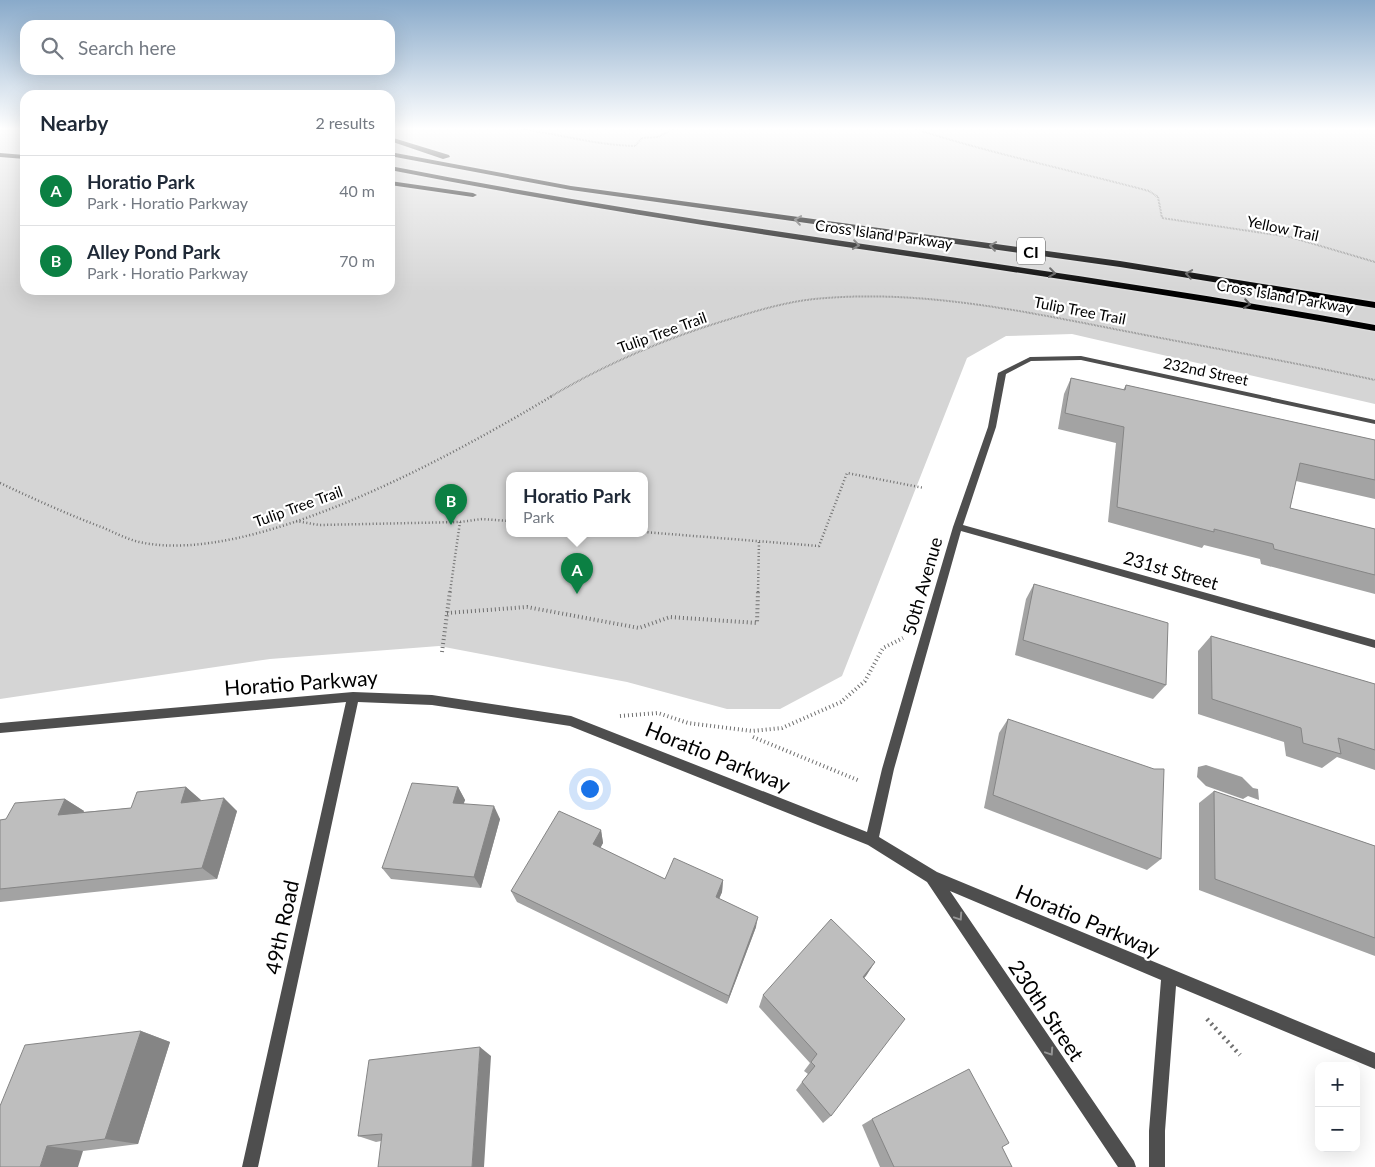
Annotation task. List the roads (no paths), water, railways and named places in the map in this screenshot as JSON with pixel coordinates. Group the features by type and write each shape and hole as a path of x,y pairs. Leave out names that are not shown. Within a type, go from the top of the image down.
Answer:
{"highway":[{"name":"Cross Island Parkway","path":"460,182 704,223 1124,284 1291,311 1375,328"},
{"name":"Cross Island Parkway","path":"542,182 1120,264 1375,305"},
{"path":"549,182 572,188"},
{"path":"395,184 545,206 704,223"}],"street":[{"name":"232nd Street","path":"1030,359 1081,358 1375,422"},
{"name":"50th Avenue","path":"872,840 888,769 928,626 958,527 992,427 1002,373 1030,359"},
{"name":"231st Street","path":"958,527 1375,644"},
{"name":"Horatio Parkway","path":"0,728 353,697 432,700 571,721 872,840 932,876 1169,977 1375,1061"},
{"name":"49th Road","path":"250,1167 353,697"},
{"name":"230th Street","path":"932,876 1128,1167"},
{"path":"1157,1167 1157,1131 1169,977"}],"place":[{"name":"Alley Pond Park","path":"451,525"},
{"name":"Horatio Park","path":"577,594"}]}
